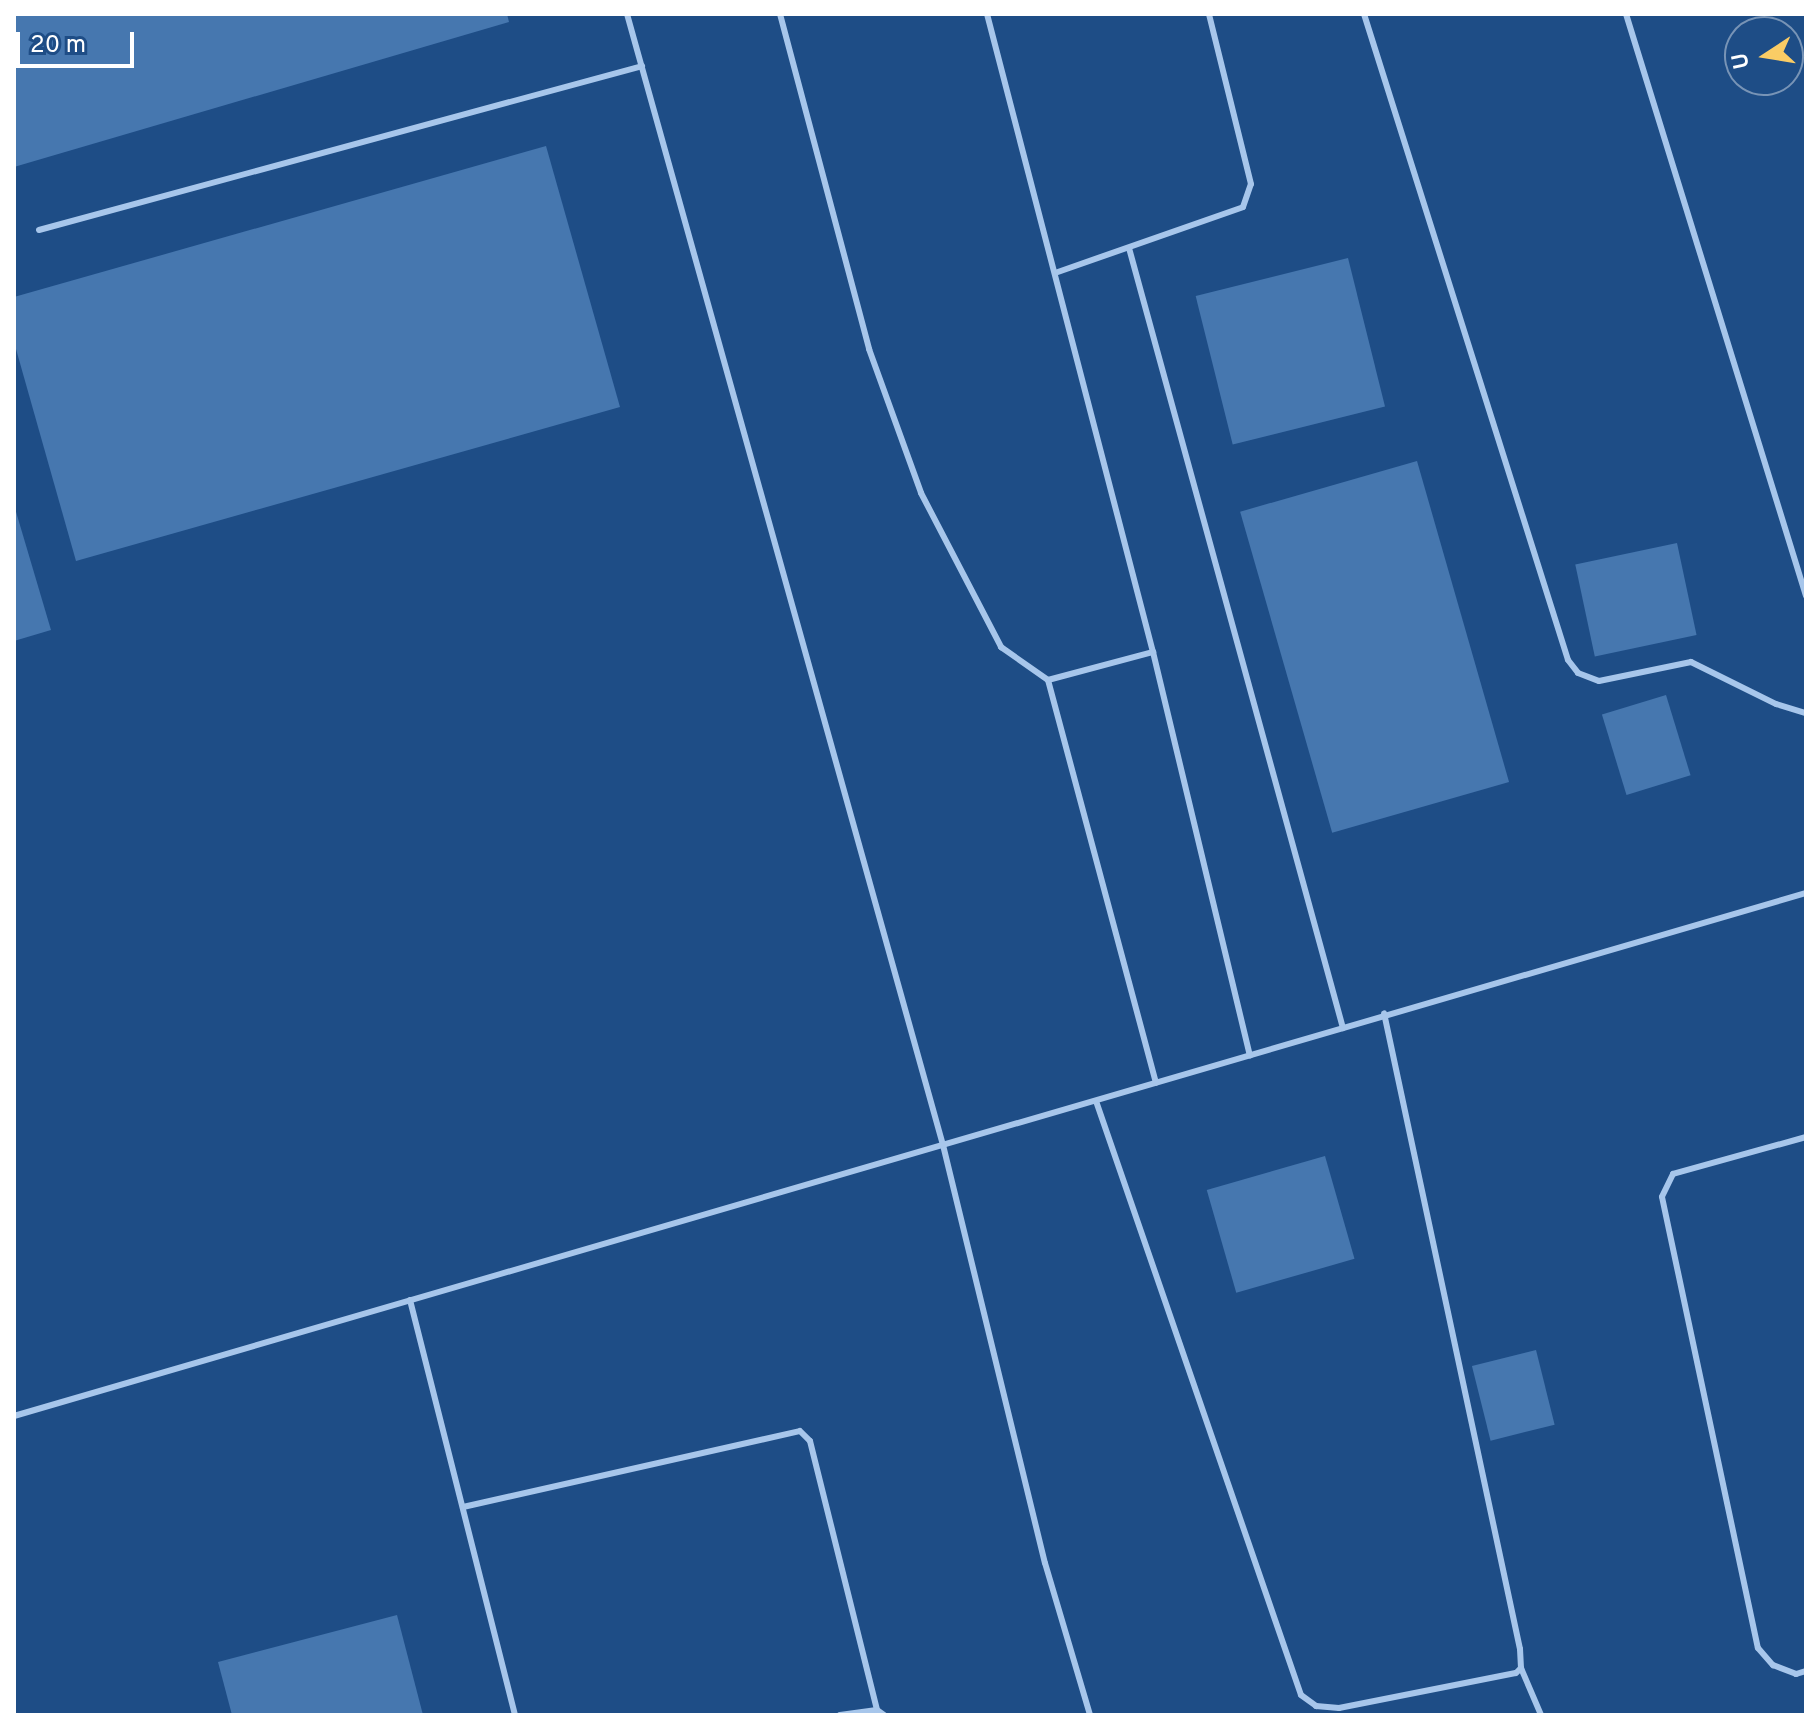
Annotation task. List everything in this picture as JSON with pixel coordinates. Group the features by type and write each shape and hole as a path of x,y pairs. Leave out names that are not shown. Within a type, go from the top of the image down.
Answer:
{"lane":[{"path":"627,14 943,1145 1045,1563 1090,1715"},
{"path":"780,14 869,349 921,493 1001,647 1048,680 1156,1083"},
{"path":"987,14 1153,652 1250,1055"},
{"path":"1055,273 1238,211 1250,193 1209,14"},
{"path":"1364,14 1568,660 1578,673 1599,681 1691,662 1776,704 1806,713"},
{"path":"1626,14 1806,596"},
{"path":"39,230 642,66"},
{"path":"1129,248 1343,1028"},
{"path":"1048,680 1153,652"},
{"path":"14,1416 1096,1101 1384,1013 1806,893"},
{"path":"1384,1013 1521,1668 1541,1715"},
{"path":"1096,1101 1301,1695 1313,1704 1339,1708 1508,1675 1521,1668"},
{"path":"1806,1137 1673,1174 1662,1197 1758,1648 1773,1665 1796,1674 1806,1671"},
{"path":"410,1300 515,1715"},
{"path":"463,1507 800,1431 810,1441 877,1710 884,1715"},
{"path":"1313,1704 1314,1715"},
{"path":"840,1715 877,1710"}],"building":[{"path":"14,14 507,14 509,22 14,167"},
{"path":"546,146 620,407 76,561 14,342 14,297"},
{"path":"1348,258 1385,406 1233,444 1196,296"},
{"path":"1417,461 1509,782 1332,833 1240,512"},
{"path":"14,505 51,630 14,641"},
{"path":"1677,543 1697,635 1595,657 1575,565"},
{"path":"1666,695 1691,775 1626,795 1602,715"},
{"path":"1325,1156 1354,1259 1236,1293 1207,1190"},
{"path":"1536,1350 1555,1425 1491,1441 1472,1366"},
{"path":"397,1615 423,1715 232,1715 218,1662"}]}
